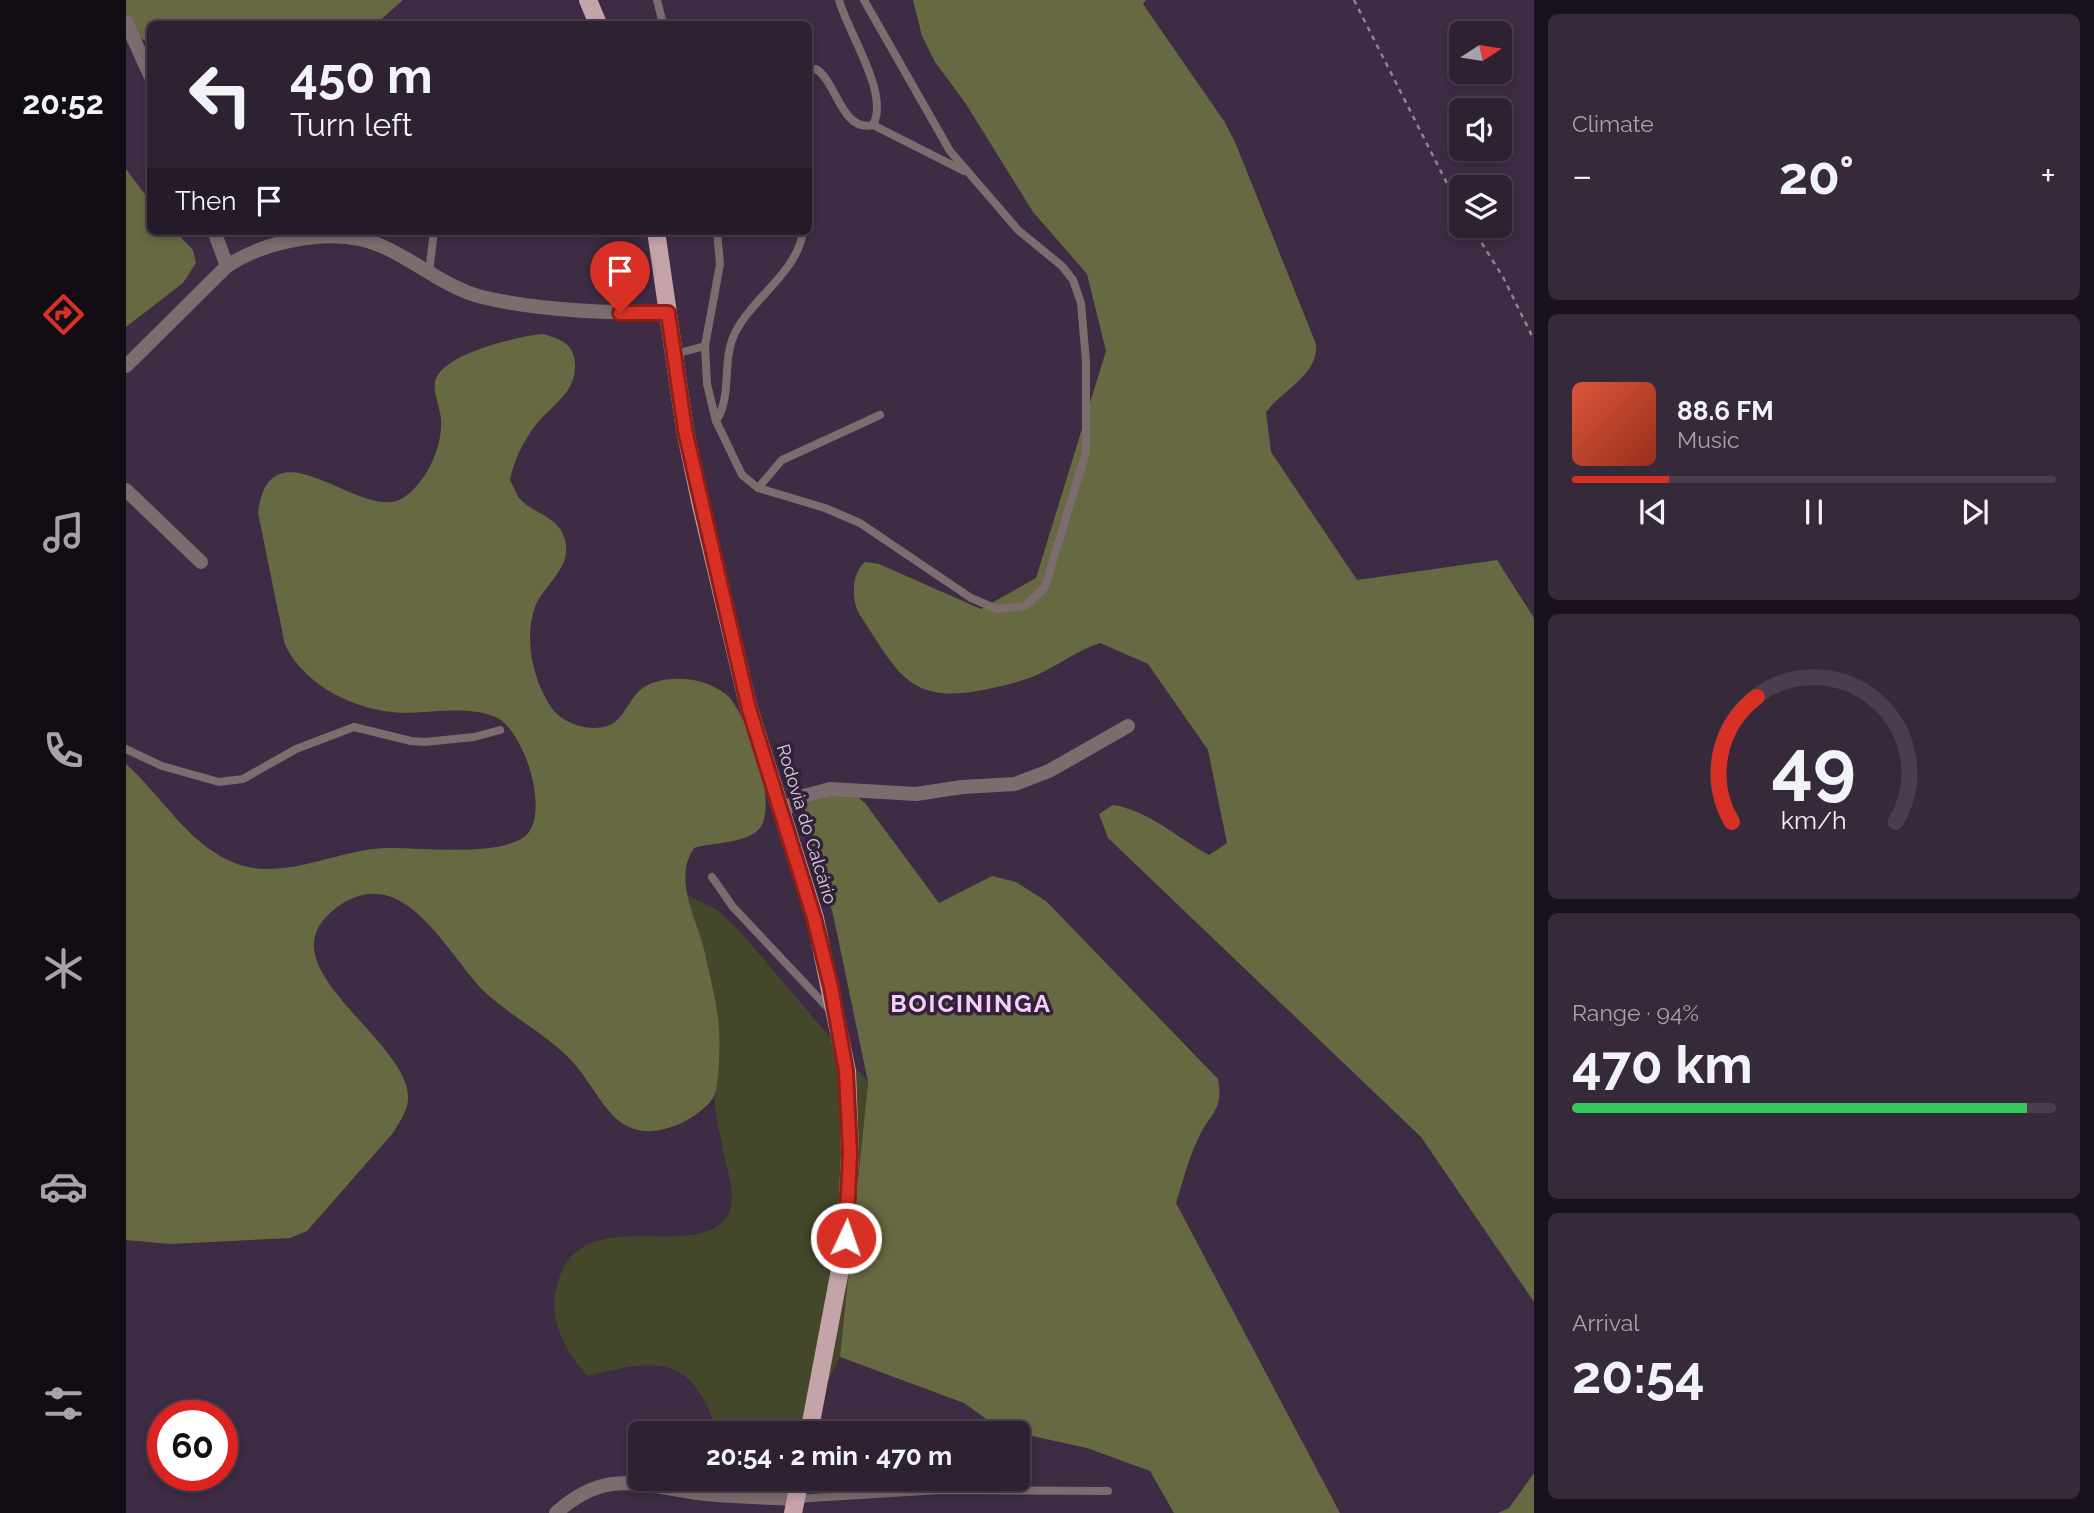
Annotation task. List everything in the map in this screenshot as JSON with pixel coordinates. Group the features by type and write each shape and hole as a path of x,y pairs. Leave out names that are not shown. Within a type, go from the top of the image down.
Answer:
{"main road":[{"path":"588,0 597,21"},
{"name":"Rodovia do Calcário","path":"657,235 672,355 687,442 743,684 814,918 846,1071 850,1154 846,1238 811,1421"}],"street":[{"path":"126,22 147,68"},
{"path":"216,235 227,265"},
{"path":"126,366 227,265 247,253 301,240 335,238 384,247 481,297 596,313 668,313"},
{"path":"126,490 201,562"},
{"path":"781,812 804,796 830,789 916,794 962,787 1016,784 1049,771 1128,726"},
{"path":"556,1513 594,1486 618,1481 794,1506"}],"lane":[{"path":"657,0 662,21"},
{"path":"839,0 873,85 878,106 873,125"},
{"path":"717,235 720,264 705,346 707,384 716,421 742,475 758,488 825,508 860,523 971,598 997,609 1025,606 1045,587 1086,452 1086,361 1081,303 1073,280 1062,265 1018,230 950,151 864,0"},
{"path":"812,70 824,73 848,116 856,123 873,125 968,173"},
{"path":"429,272 434,235"},
{"path":"716,421 724,403 734,335 744,317 794,255 802,235"},
{"path":"672,355 705,346"},
{"path":"758,488 782,460 880,415"},
{"path":"126,749 163,766 219,782 243,779 296,749 354,727 425,742 474,737 500,730"},
{"path":"712,877 733,907 836,1017"},
{"path":"794,1506 941,1490 1108,1491"}],"path":[{"path":"1354,0 1449,187"},
{"path":"1479,238 1503,277 1534,340"}],"green space":[{"path":"126,0 403,0 379,21 147,21 147,42 126,29"},
{"path":"913,0 1146,0 1143,4 1224,121 1235,142 1316,344 1312,364 1306,373 1266,412 1271,452 1357,580 1497,560 1534,618 1534,1302 1421,1137 1108,838 1099,814 1113,805 1151,819 1209,855 1227,843 1208,750 1148,664 1100,643 1019,682 983,690 937,692 921,688 895,667 857,609 855,580 865,562 879,564 981,609 1036,578 1106,351 1087,274 1033,212 966,104 935,62 922,36"},
{"path":"126,169 147,197 147,235 179,235 193,250 196,263 183,283 126,327"},
{"path":"543,334 561,340 572,352 575,364 572,383 527,438 510,480 520,499 552,520 565,540 565,560 538,601 531,622 531,649 541,689 560,716 575,724 593,728 616,721 639,691 661,680 688,679 717,688 726,694 744,723 764,786 766,805 763,821 756,832 742,839 694,848 686,872 688,898 704,949 718,1017 719,1060 714,1096 698,1113 677,1125 655,1131 638,1130 624,1124 602,1102 569,1058 486,993 427,923 409,907 391,897 371,894 349,900 325,918 316,933 315,953 323,974 393,1060 404,1080 408,1100 393,1133 307,1231 290,1238 170,1244 126,1240 126,764 200,842 230,861 248,867 287,868 385,848 483,849 503,846 529,832 536,804 534,787 523,750 504,723 493,716 471,711 403,713 351,702 319,684 294,660 285,645 258,513 266,486 280,474 298,473 365,498 385,502 403,498 419,483 436,452 441,419 435,382 440,372 465,355 482,348"},
{"path":"846,787 865,803 939,903 992,876 1016,882 1046,901 1218,1079 1217,1106 1194,1147 1176,1203 1340,1513 1174,1513 1150,1471 1087,1448 1030,1436 1030,1421 989,1421 964,1403 840,1357 868,1082 833,914 804,821 806,799"},
{"path":"687,895 717,910 738,929 868,1082 840,1357 808,1421 714,1421 694,1385 683,1375 658,1366 629,1367 587,1376 566,1347 557,1325 554,1302 556,1290 567,1262 585,1246 608,1238 687,1236 709,1230 726,1218 730,1211 732,1192 715,1104 719,1066 718,1018 706,956"},
{"path":"1534,1473 1534,1513 1498,1513 1509,1508"}],"district":[{"name":"BOICININGA","path":"971,1003"}],"route":[{"path":"620,313 668,313 685,430 749,709 814,918 831,987 846,1071 850,1154 846,1238"}]}
